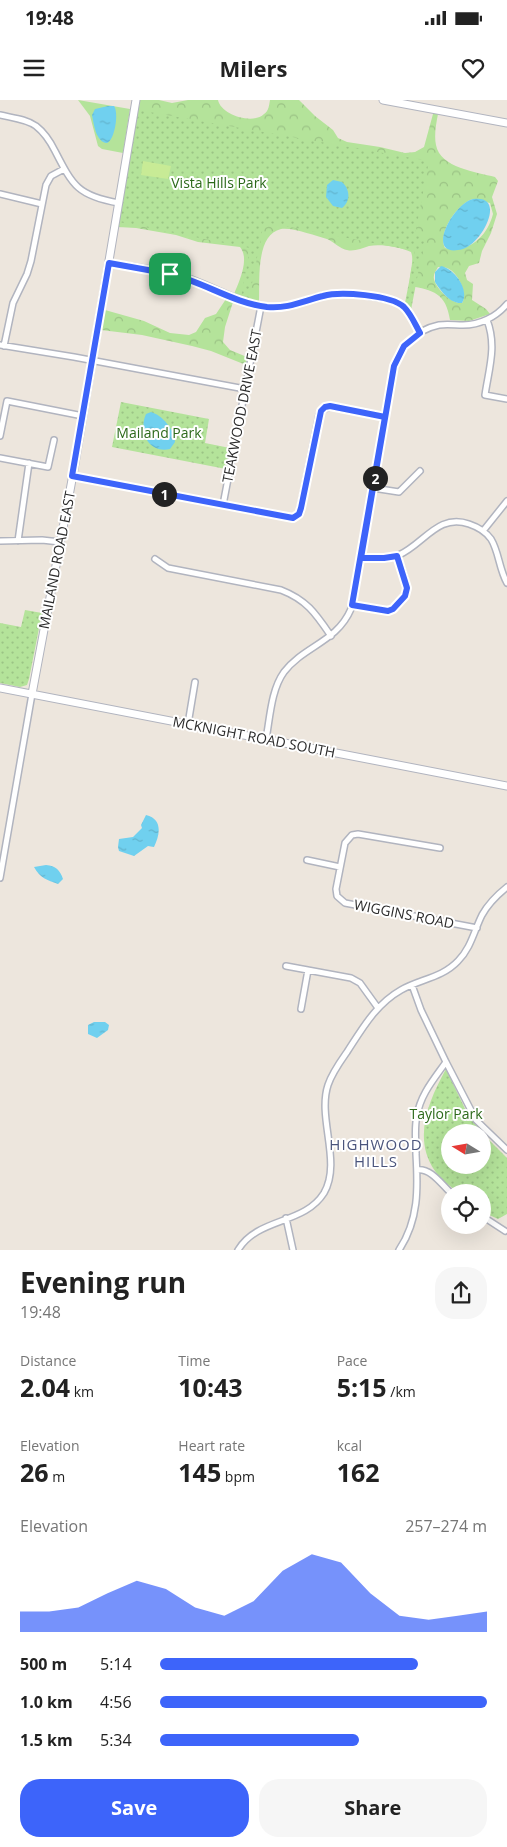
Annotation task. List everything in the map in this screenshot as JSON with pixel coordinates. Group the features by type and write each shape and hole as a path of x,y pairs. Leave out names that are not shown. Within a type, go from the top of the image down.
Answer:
{"street":[{"name":"MAILAND ROAD EAST","path":"32,694 83,416 136,100"},
{"path":"383,100 507,123"},
{"path":"0,115 24,120 38,128 50,141 70,180 82,192 93,197 119,203"},
{"path":"64,169 47,181 29,268 13,303 2,345 92,360 245,390"},
{"path":"0,194 42,204"},
{"path":"109,263 181,276 234,298 261,306 287,307 330,294 356,294 391,301 401,305 409,313 420,333"},
{"path":"266,739 275,691 282,675 296,660 331,636 344,622 352,605 395,362 407,343 420,333 439,325 470,325 487,320 497,314 507,304"},
{"name":"TEAKWOOD DRIVE EAST","path":"223,505 261,306"},
{"path":"487,320 492,334 493,345 485,395 507,398"},
{"path":"0,436 7,401 83,416"},
{"path":"72,476 287,518 296,517 301,508 321,411 325,407 330,406 385,417"},
{"path":"0,458 48,467 54,440"},
{"path":"18,541 29,464"},
{"path":"373,488 399,492 420,471"},
{"path":"483,531 507,501"},
{"path":"361,558 397,556 408,551 444,523 451,521 464,522 483,531 493,542 507,583"},
{"path":"0,540 60,542"},
{"path":"352,605 388,611 393,609 405,596 407,588 397,556"},
{"path":"155,559 168,568 274,588 289,593 310,607 331,636"},
{"path":"188,724 195,682"},
{"name":"MCKNIGHT ROAD SOUTH","path":"0,688 507,786"},
{"path":"0,878 32,694"},
{"name":"WIGGINS ROAD","path":"440,848 355,834 347,839 336,893 342,902 477,928"},
{"path":"307,860 340,867"},
{"path":"238,1250 254,1232 307,1211 318,1200 326,1189 330,1172 325,1106 328,1085 334,1072 378,1008 391,997 412,985 438,976 449,969 464,954 487,907 507,887"},
{"path":"286,966 355,980 363,987 378,1008"},
{"path":"301,1009 308,970"},
{"path":"412,985 421,1010 476,1120 507,1150"},
{"path":"399,1250 415,1216 417,1170 415,1126 419,1107 425,1093 446,1062"},
{"path":"417,1170 423,1169 429,1172 442,1184"},
{"path":"286,1218 293,1250"},
{"path":"491,1222 505,1231"}],"green space":[{"path":"78,100 130,109 123,153 102,149 98,146 90,116"},
{"name":"Vista Hills Park","path":"140,100 159,100 172,103 188,100 218,100 220,105 231,114 253,119 266,113 270,100 299,100 333,130 338,138 347,142 405,153 415,152 424,147 433,114 438,114 435,141 439,153 444,159 460,168 495,177 498,181 492,197 497,214 491,233 482,251 479,263 469,266 465,273 467,280 473,284 472,300 490,314 469,321 450,320 442,298 432,291 410,286 411,252 396,247 379,245 347,250 327,239 297,230 286,229 273,233 263,249 259,302 234,294 244,264 243,252 240,247 198,242 176,235 136,228 118,227 121,211 150,214 138,114","holes":["473,199 490,203 493,214 486,230 476,242 469,246 454,249 445,248 443,242 444,235 450,219 461,206","438,267 451,270 458,278 464,294 462,303 449,298 435,283 434,277"]},
{"name":"Vista Hills Park","path":"138,110 429,161 415,235 425,237 411,310 405,303 415,251 264,222 249,299 241,297 250,248 119,222"},
{"path":"143,161 171,166 168,179 141,175"},
{"path":"226,299 233,302 225,327 223,342 230,350 247,357 246,365 211,351 192,346 142,335 101,330 105,310 144,321 170,333 189,335 196,332 205,318 216,314"},
{"name":"Mailand Park","path":"121,402 209,419 205,443 230,448 226,469 112,447"},
{"path":"25,610 42,613 27,685 20,687 0,683 0,623 21,627"},
{"name":"Taylor Park","path":"446,1069 468,1115 475,1124 441,1124 441,1174 491,1174 491,1142 507,1158 507,1214 498,1219 491,1216 491,1184 447,1184 435,1171 428,1158 424,1132 429,1106"}],"water":[{"path":"114,106 116,120 114,132 107,143 100,140 92,115 95,109"},
{"path":"333,180 342,182 348,191 347,202 342,208 333,206 326,197 327,185"},
{"path":"473,199 483,199 489,204 490,211 484,229 471,245 463,249 451,250 445,247 443,239 450,220 457,210"},
{"path":"441,266 451,271 463,286 464,298 462,303 450,299 435,282 435,272"},
{"path":"151,412 163,420 173,433 175,442 170,449 156,448 147,440 143,428 144,421 146,414"},
{"path":"146,815 155,820 159,828 158,838 154,847 148,846 134,856 119,851 119,839 133,837 142,828 141,825"},
{"path":"46,865 55,867 60,873 63,879 58,884 41,876 34,867"},
{"path":"94,1022 105,1022 109,1025 108,1030 97,1038 88,1034 88,1025"}],"district":[{"name":"HIGHWOOD HILLS","path":"376,1154"}],"route":[{"path":"109,263 170,274 198,282 251,304 266,307 287,307 325,295 346,293 395,302 403,306 409,313 420,333 404,346 394,366 361,558 372,559 397,556 407,588 405,596 393,609 384,611 352,605 385,417 330,406 325,407 321,411 301,508 299,514 293,518 72,476 109,263"}]}
